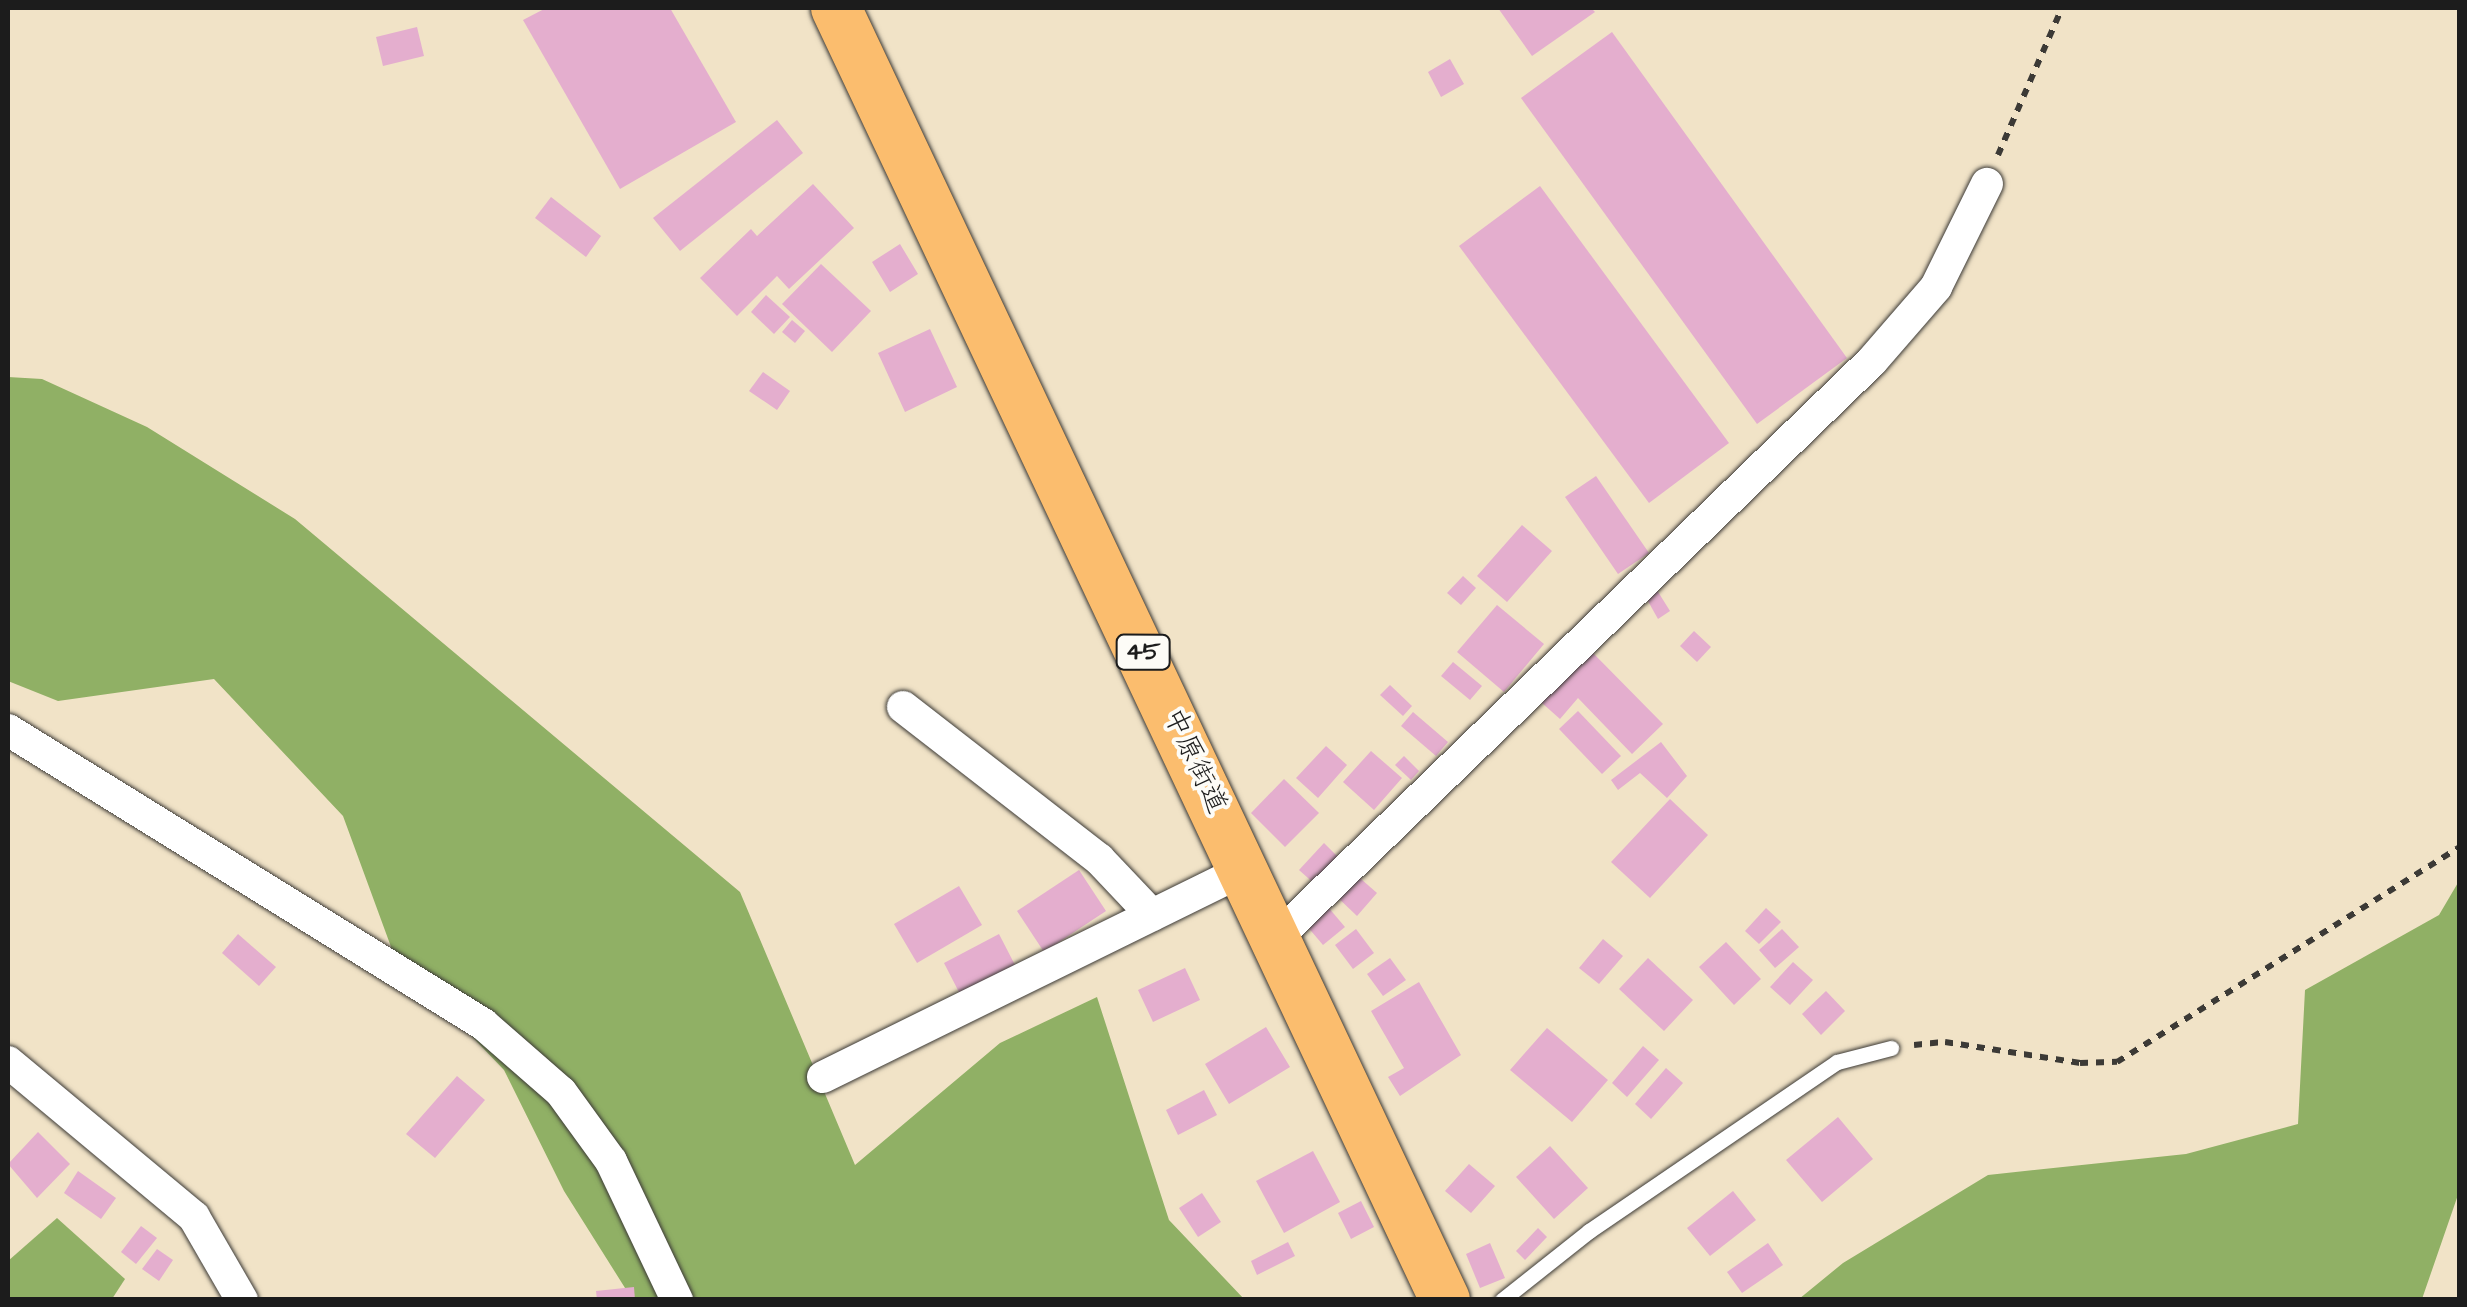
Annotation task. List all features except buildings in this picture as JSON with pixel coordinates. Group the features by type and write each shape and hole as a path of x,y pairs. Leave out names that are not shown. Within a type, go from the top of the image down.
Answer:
{"main road":[{"name":"中原街道","path":"836,8 1246,868 1445,1300"}],"street":[{"path":"1277,938 1872,361 1936,287 1986,184"},
{"path":"903,707 1099,859 1152,915"},
{"path":"8,730 483,1024 561,1092 601,1147 677,1300"},
{"path":"823,1077 1246,868"},
{"path":"8,1062 194,1217 242,1300"}],"lane":[{"path":"1502,1300 1588,1231 1836,1062 1892,1048"}],"path":[{"path":"1986,184 2062,8"},
{"path":"1892,1048 1944,1042 2080,1063 2117,1062 2460,848"}],"green space":[{"path":"8,377 42,379 147,427 295,519 740,892 855,1165 1000,1043 1097,997 1169,1220 1244,1299 632,1299 564,1191 504,1070 394,955 343,816 214,679 58,701 8,681"},
{"path":"2459,881 2459,1192 2422,1299 1799,1299 1843,1263 1988,1175 2186,1154 2298,1124 2305,990 2439,915"},
{"path":"57,1218 125,1279 112,1299 8,1299 8,1261"}]}
